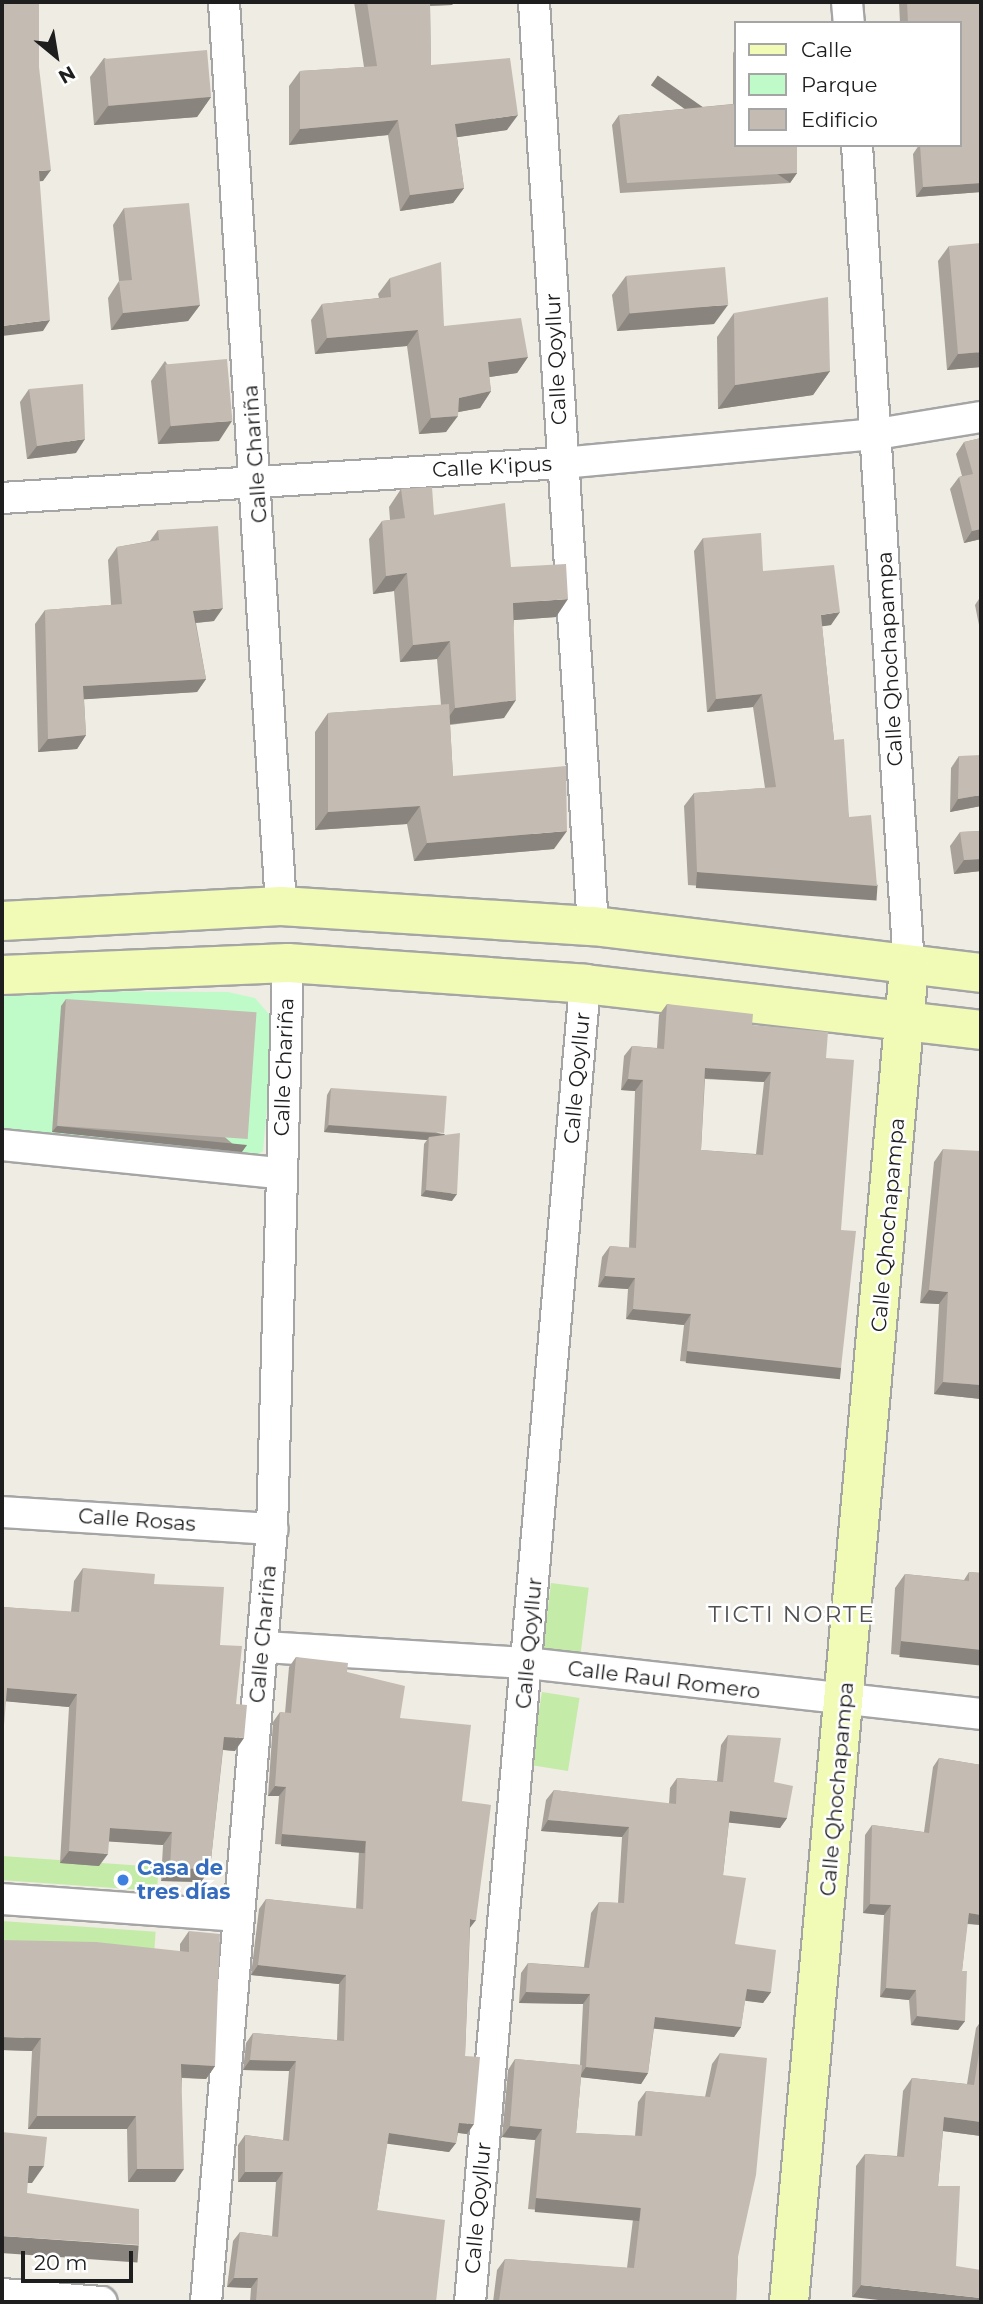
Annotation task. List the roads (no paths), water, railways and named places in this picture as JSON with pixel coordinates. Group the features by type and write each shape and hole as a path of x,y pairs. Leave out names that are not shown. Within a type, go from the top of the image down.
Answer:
{"main road":[{"path":"2,921 281,906 593,926 909,968 981,973"},
{"path":"2,975 288,963 585,984 981,1030"},
{"name":"Calle Qhochapampa","path":"789,2302 907,1022 909,968"}],"street":[{"name":"Calle Chariña","path":"224,2 258,480 281,906"},
{"name":"Calle Qoyllur","path":"534,2 593,926"},
{"path":"848,2 849,21"},
{"name":"Calle Qhochapampa","path":"857,147 909,968"},
{"name":"Calle K'ipus","path":"2,498 562,463 877,434 981,417"},
{"name":"Calle Chariña","path":"206,2302 272,1529 288,963"},
{"name":"Calle Qoyllur","path":"470,2302 585,984"},
{"path":"2,1145 280,1172"},
{"name":"Calle Rosas","path":"2,1512 272,1529"},
{"name":"Calle Raul Romero","path":"263,1647 527,1663 845,1702 981,1714"},
{"path":"2,1899 238,1916"},
{"path":"2,2294 102,2302"}],"place":[{"name":"Casa de tres días","path":"123,1880"}],"district":[{"name":"TICTI NORTE","path":"792,1614"}]}
